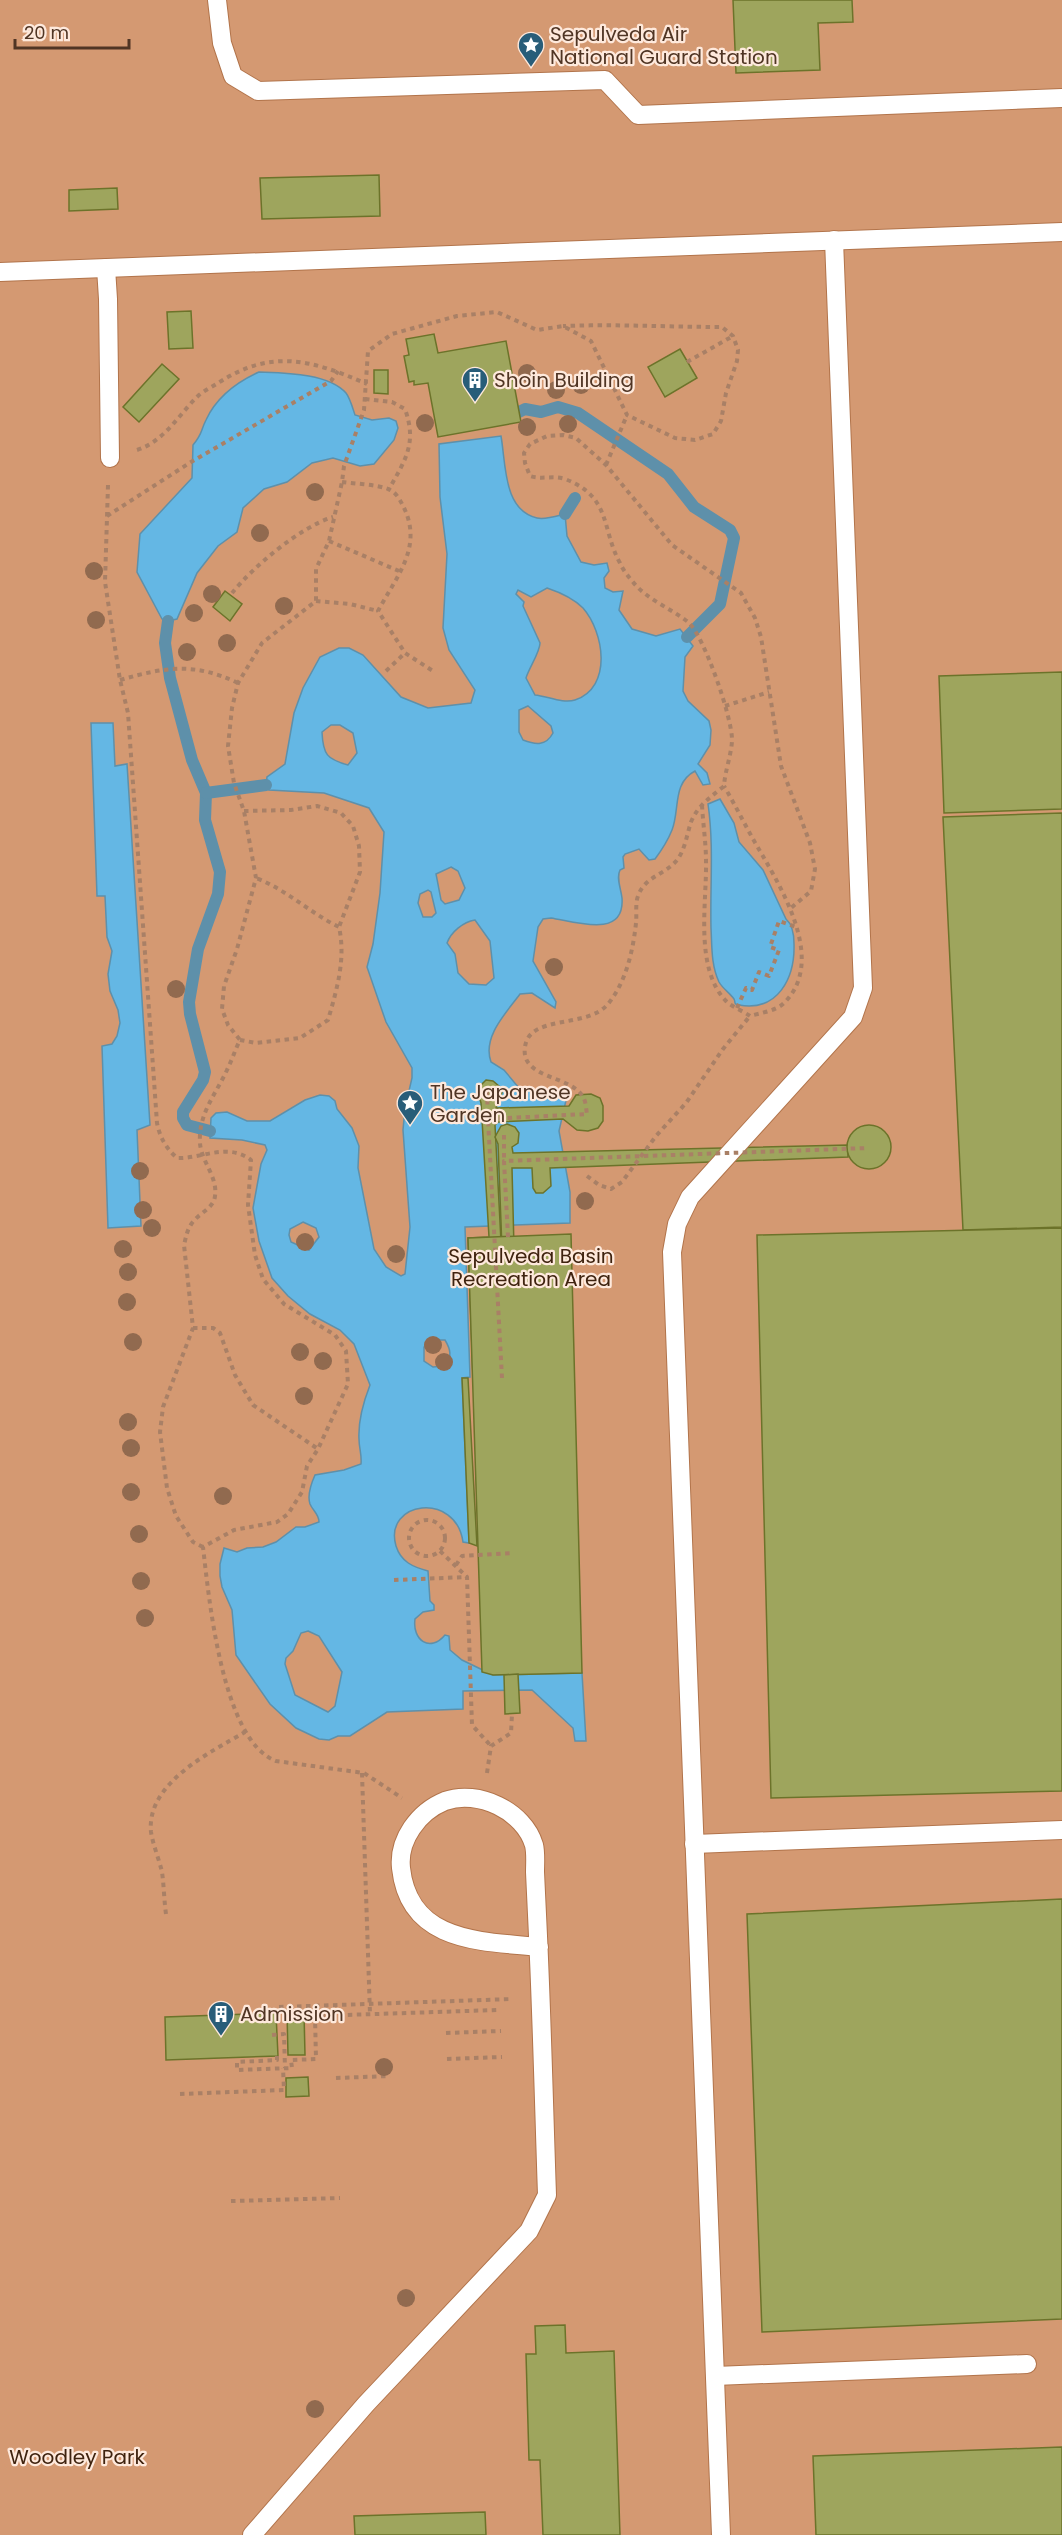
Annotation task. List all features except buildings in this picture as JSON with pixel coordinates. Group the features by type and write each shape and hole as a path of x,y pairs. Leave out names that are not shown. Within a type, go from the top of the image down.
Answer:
{"lane":[{"path":"217,0 222,43 233,76 258,91 605,81 639,115 1062,98"},
{"path":"0,272 1062,232"},
{"path":"721,2535 672,1252 677,1224 690,1197 853,1017 863,988 834,240"},
{"path":"106,268 110,458"},
{"path":"252,2535 366,2404 529,2231 548,2195 539,1947 534,1845 525,1826 508,1810 484,1802 465,1799 446,1801 424,1814 407,1833 400,1855 403,1885 413,1905 433,1927 457,1937 539,1947"},
{"path":"694,1844 1062,1830"},
{"path":"715,2376 1027,2364"}],"path":[{"path":"316,601 316,569 329,541 344,466 364,410 368,351 392,334 457,316 497,312 537,330 563,326 615,324 722,327 733,336 738,350 721,421 713,434 695,440 675,438 627,415 591,341 563,326"},
{"path":"687,362 733,336"},
{"path":"203,1547 234,1530 277,1522 288,1514 302,1492 307,1466 318,1449 348,1384 346,1351 335,1335 284,1304 263,1279 255,1255 249,1205 251,1160 245,1155 219,1151 177,1158 168,1150 160,1136 157,1123 128,713 120,680 105,582 110,458 142,448 170,429 199,395 233,373 257,363 280,360 309,363 338,371 367,384"},
{"path":"107,516 190,462 331,381 338,371"},
{"path":"365,399 392,402 405,409 411,424 412,441 404,463 389,489"},
{"path":"606,465 627,415"},
{"path":"587,1176 599,1185 611,1189 622,1182 656,1136 686,1103 723,1048 750,1016 782,1005 797,987 801,945 790,908 724,786 725,768 732,740 725,706 699,636 690,624 635,585 619,562 602,508 585,490 552,476 537,479 530,476 524,453 530,444 547,436 563,435 576,438 606,465 672,545 741,593 758,627 781,766 810,843 815,869 811,891 790,908"},
{"path":"342,482 389,489 399,497 410,522 412,542 408,558 378,611"},
{"path":"232,593 261,563 282,547 321,521 333,517"},
{"path":"329,541 399,571"},
{"path":"244,812 291,810 317,806 341,813 353,826 359,846 360,872 339,927 342,941 340,980 328,1020 300,1038 256,1043 240,1040 228,1025 222,1009 224,986 237,949 256,878 244,812 234,783 228,746 238,683 262,643 316,601 350,604 378,611 405,653 433,671"},
{"path":"386,671 405,653"},
{"path":"120,680 156,670 183,668 214,672 238,683"},
{"path":"725,706 769,692"},
{"path":"488,1119 587,1114 584,1097 574,1088 531,1067 526,1059 525,1047 530,1034 540,1026 580,1020 601,1012 610,1002 630,960 634,945 636,899 643,885 672,866 679,858 692,820 701,804 724,786"},
{"path":"701,804 706,861 704,929 708,962 715,985 727,1002 750,1016"},
{"path":"256,878 277,886 339,927"},
{"path":"737,1008 746,988 752,990 759,972 769,976 779,950 770,946 779,921 796,927"},
{"path":"203,1547 193,1542 176,1516 166,1488 160,1432 163,1407 194,1328 184,1245 186,1233 193,1221 214,1203 216,1193 214,1181 202,1155 200,1129 207,1105 226,1072 240,1040"},
{"path":"487,1091 502,1378"},
{"path":"504,1135 508,1237"},
{"path":"504,1161 868,1148"},
{"path":"194,1328 213,1328 220,1333 235,1375 253,1405 318,1449"},
{"path":"425,1519 436,1521 441,1525 446,1535 444,1547 440,1551 428,1556 412,1548 409,1536 414,1525 425,1519"},
{"path":"203,1547 220,1660 234,1706 245,1732 258,1750 265,1757 276,1761 362,1773 424,1814"},
{"path":"440,1551 467,1577 472,1725 491,1746 484,1802"},
{"path":"456,1565 462,1556 512,1553"},
{"path":"394,1580 467,1577"},
{"path":"491,1746 511,1733 512,1714"},
{"path":"166,1914 162,1874 151,1831 152,1818 159,1799 173,1780 196,1760 245,1732"},
{"path":"362,1773 370,2014"},
{"path":"279,2007 510,2000"},
{"path":"459,2001 459,2011"},
{"path":"277,2056 277,2060 237,2062 237,2070 292,2068 291,2060 316,2059 315,2016 497,2010"},
{"path":"446,2034 501,2031"},
{"path":"180,2094 284,2090 284,2034 272,2034"},
{"path":"447,2059 502,2057"},
{"path":"336,2078 390,2076"},
{"path":"231,2201 340,2198"}],"green space":[{"name":"Sepulveda Basin Recreation Area","path":"0,0 1062,0 1062,2535 0,2535"}],"water":[{"path":"259,372 305,375 338,386 346,393 355,415 372,420 389,418 396,421 398,428 394,440 374,464 360,466 333,458 312,463 287,482 264,489 243,508 237,532 218,546 197,573 177,619 168,621 162,619 137,572 140,534 192,478 193,445 216,404 235,385"},
{"path":"501,436 508,485 518,506 537,518 565,514 567,536 581,562 594,565 607,563 609,571 604,578 605,588 613,592 623,591 619,610 632,629 656,636 680,629 693,646 685,657 683,691 688,701 709,721 711,730 710,745 698,764 707,773 710,784 703,785 695,771 683,782 672,830 655,859 649,860 639,849 625,854 624,868 620,870 618,876 622,898 621,911 616,919 597,925 551,918 543,919 538,927 533,961 556,1002 555,1008 532,993 520,994 502,1017 493,1035 489,1053 491,1062 504,1070 519,1088 567,1096 559,1131 570,1192 570,1223 465,1227 470,1377 462,1378 469,1543 463,1542 458,1526 448,1515 435,1509 422,1508 410,1512 400,1519 395,1531 396,1546 404,1560 428,1571 430,1601 434,1605 434,1610 423,1612 415,1619 416,1633 419,1638 423,1642 434,1643 445,1635 449,1636 450,1650 462,1660 493,1675 582,1673 586,1741 575,1741 573,1728 532,1690 463,1691 463,1709 387,1712 350,1736 338,1736 329,1740 319,1739 296,1728 270,1704 236,1655 232,1610 220,1576 224,1548 237,1552 247,1548 263,1547 276,1542 296,1527 305,1527 319,1522 309,1501 312,1482 315,1475 344,1470 361,1464 359,1425 370,1385 354,1344 340,1330 310,1314 288,1296 272,1278 259,1241 253,1208 261,1164 267,1150 265,1145 242,1140 210,1138 211,1118 216,1113 227,1112 247,1121 270,1121 305,1100 320,1095 329,1096 335,1101 337,1109 352,1128 359,1146 358,1168 374,1249 386,1267 401,1276 405,1274 410,1227 403,1130 412,1068 386,1022 367,967 373,944 380,893 384,832 369,808 324,793 269,790 266,785 267,777 285,764 294,713 303,688 320,657 339,648 349,648 363,655 401,697 428,708 471,703 475,690 449,650 443,628 447,554 440,497 439,444","holes":["547,588 575,602 590,618 600,644 601,658 600,672 595,684 587,693 570,701 535,695 526,678 540,643 523,606 524,602 516,594 518,590 531,597","528,706 551,726 553,733 544,742 532,743 523,740 519,732 519,710","331,725 340,725 353,733 357,753 348,765 341,763 328,755 322,732","451,867 458,871 465,888 459,900 445,904 441,900 436,874","428,890 431,892 436,913 432,917 423,917 418,903 420,894","475,920 490,941 494,978 486,985 469,984 458,973 455,954 447,943 454,931","303,1222 316,1228 319,1237 309,1250 291,1242 290,1229","432,1340 445,1340 449,1350 449,1359 445,1366 433,1367 424,1361 424,1347","308,1631 319,1636 342,1672 335,1706 328,1712 295,1695 285,1664 286,1658 293,1651 301,1633"]},
{"path":"91,723 113,723 115,766 127,764 150,1125 137,1130 141,1226 108,1228 102,1046 112,1044 117,1036 120,1023 118,1010 110,991 108,974 112,951 107,937 105,896 97,896"},
{"path":"720,799 734,823 739,842 763,870 793,934 794,957 782,990 774,998 753,1006 735,1004 734,999 719,982 713,962 711,835 708,804"}],"waterway":[{"path":"505,410 517,413 525,409 541,412 558,407 578,413 668,474 694,507 730,530 734,538 720,604 687,637"},
{"path":"565,514 575,498"},
{"path":"168,621 165,643 170,678 192,760 206,793 205,820 220,872 218,894 198,949 189,1002 205,1072 203,1080 183,1112 187,1125 210,1131"},
{"path":"206,793 266,785"}],"place":[{"name":"Sepulveda Air National Guard Station","path":"531,68"},
{"name":"Shoin Building","path":"475,403"},
{"name":"The Japanese Garden","path":"410,1126"},
{"name":"Admission","path":"221,2037"}],"park label":[{"name":"Woodley Park","path":"77,2457"}]}
